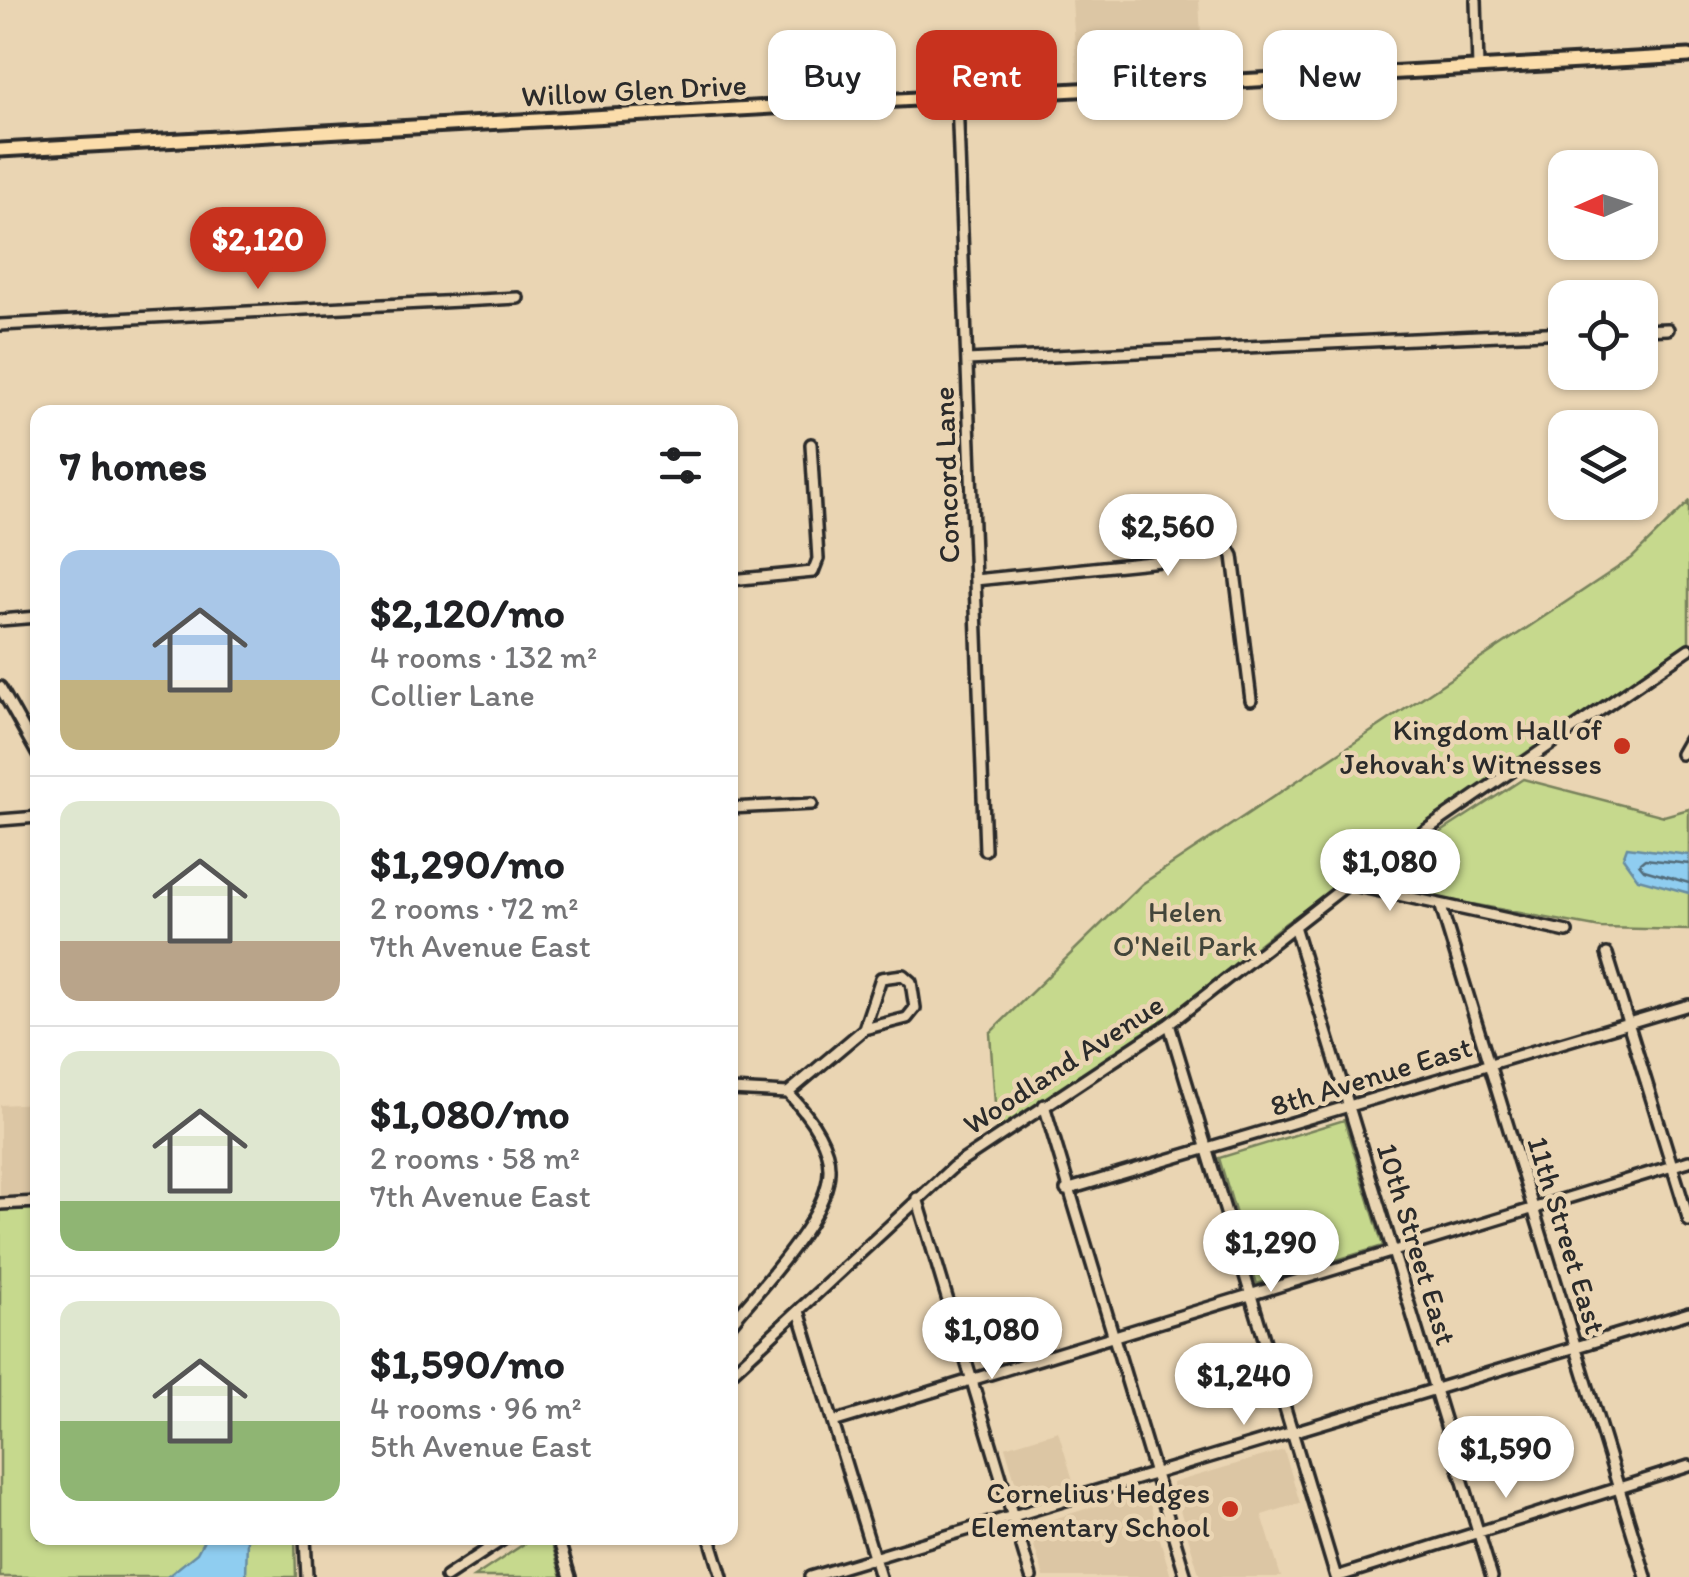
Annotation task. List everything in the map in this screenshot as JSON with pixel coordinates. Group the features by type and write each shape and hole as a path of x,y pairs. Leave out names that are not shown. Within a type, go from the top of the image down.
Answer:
{"main road":[{"name":"Willow Glen Drive","path":"1057,92 1689,56"},
{"name":"Willow Glen Drive","path":"0,150 916,100"}],"street":[{"path":"1476,0 1478,68"},
{"name":"Concord Lane","path":"958,120 985,850"},
{"path":"0,326 518,298"},
{"path":"1658,329 1668,329"},
{"path":"967,360 1548,333"},
{"path":"738,579 814,572 818,559 811,444"},
{"path":"975,580 1161,561 1206,540 1226,544 1233,556 1252,700"},
{"path":"0,620 30,618"},
{"name":"Woodland Avenue","path":"738,1367 917,1198 1044,1105 1169,1024 1348,884 1689,649"},
{"path":"0,687 30,741"},
{"path":"1681,754 1689,740"},
{"path":"738,808 812,804"},
{"path":"0,820 30,818"},
{"path":"1348,884 1568,932"},
{"name":"11th Street East","path":"1441,907 1646,1577"},
{"name":"10th Street East","path":"1294,926 1492,1577"},
{"path":"1608,954 1689,1222"},
{"path":"738,1090 788,1093 864,1030 907,1018 916,1008 911,982 903,975 880,978 864,1030"},
{"name":"8th Avenue East","path":"1066,1190 1350,1109 1689,1005"},
{"path":"1169,1024 1336,1577 1478,1529 1689,1466"},
{"path":"738,1315 798,1238 828,1181 828,1159 822,1141 788,1093"},
{"path":"1044,1105 1066,1190 1186,1577"},
{"path":"833,1422 1689,1161"},
{"path":"917,1198 1030,1577"},
{"path":"0,1204 30,1202"},
{"path":"799,1311 880,1577"},
{"path":"810,1577 1689,1313"},
{"path":"305,1545 307,1577"},
{"path":"446,1577 494,1545"},
{"path":"560,1545 570,1577"},
{"path":"712,1545 722,1577"}],"shaded area":[{"path":"1072,0 1199,0 1201,30 1077,30 1077,79"},
{"path":"30,1103 30,1197 0,1199 0,1105"},
{"path":"1058,1431 1075,1487 1022,1504 1005,1447"},
{"name":"Cornelius Hedges Elementary School","path":"1284,1450 1300,1503 1262,1515 1281,1577 1200,1577 1172,1483"},
{"path":"1146,1490 1171,1577 1044,1577 1028,1527"}],"green space":[{"name":"Helen O'Neil Park","path":"1689,502 1689,642 1280,927 1169,1017 997,1132 990,1033 1142,884 1632,558"},
{"path":"1523,779 1664,816 1689,809 1689,930 1601,928 1380,887 1381,871"},
{"path":"1344,1120 1383,1246 1257,1284 1219,1158"},
{"path":"30,1209 30,1545 295,1545 296,1577 0,1577 0,1210"},
{"path":"522,1545 552,1545 562,1577 474,1577"}],"water":[{"path":"1627,847 1689,855 1689,893 1638,879 1623,858"},
{"path":"201,1545 247,1545 246,1577 167,1577"}],"place":[{"name":"Kingdom Hall of Jehovah's Witnesses","path":"1622,746"},
{"name":"Cornelius Hedges Elementary School","path":"1230,1509"}]}
